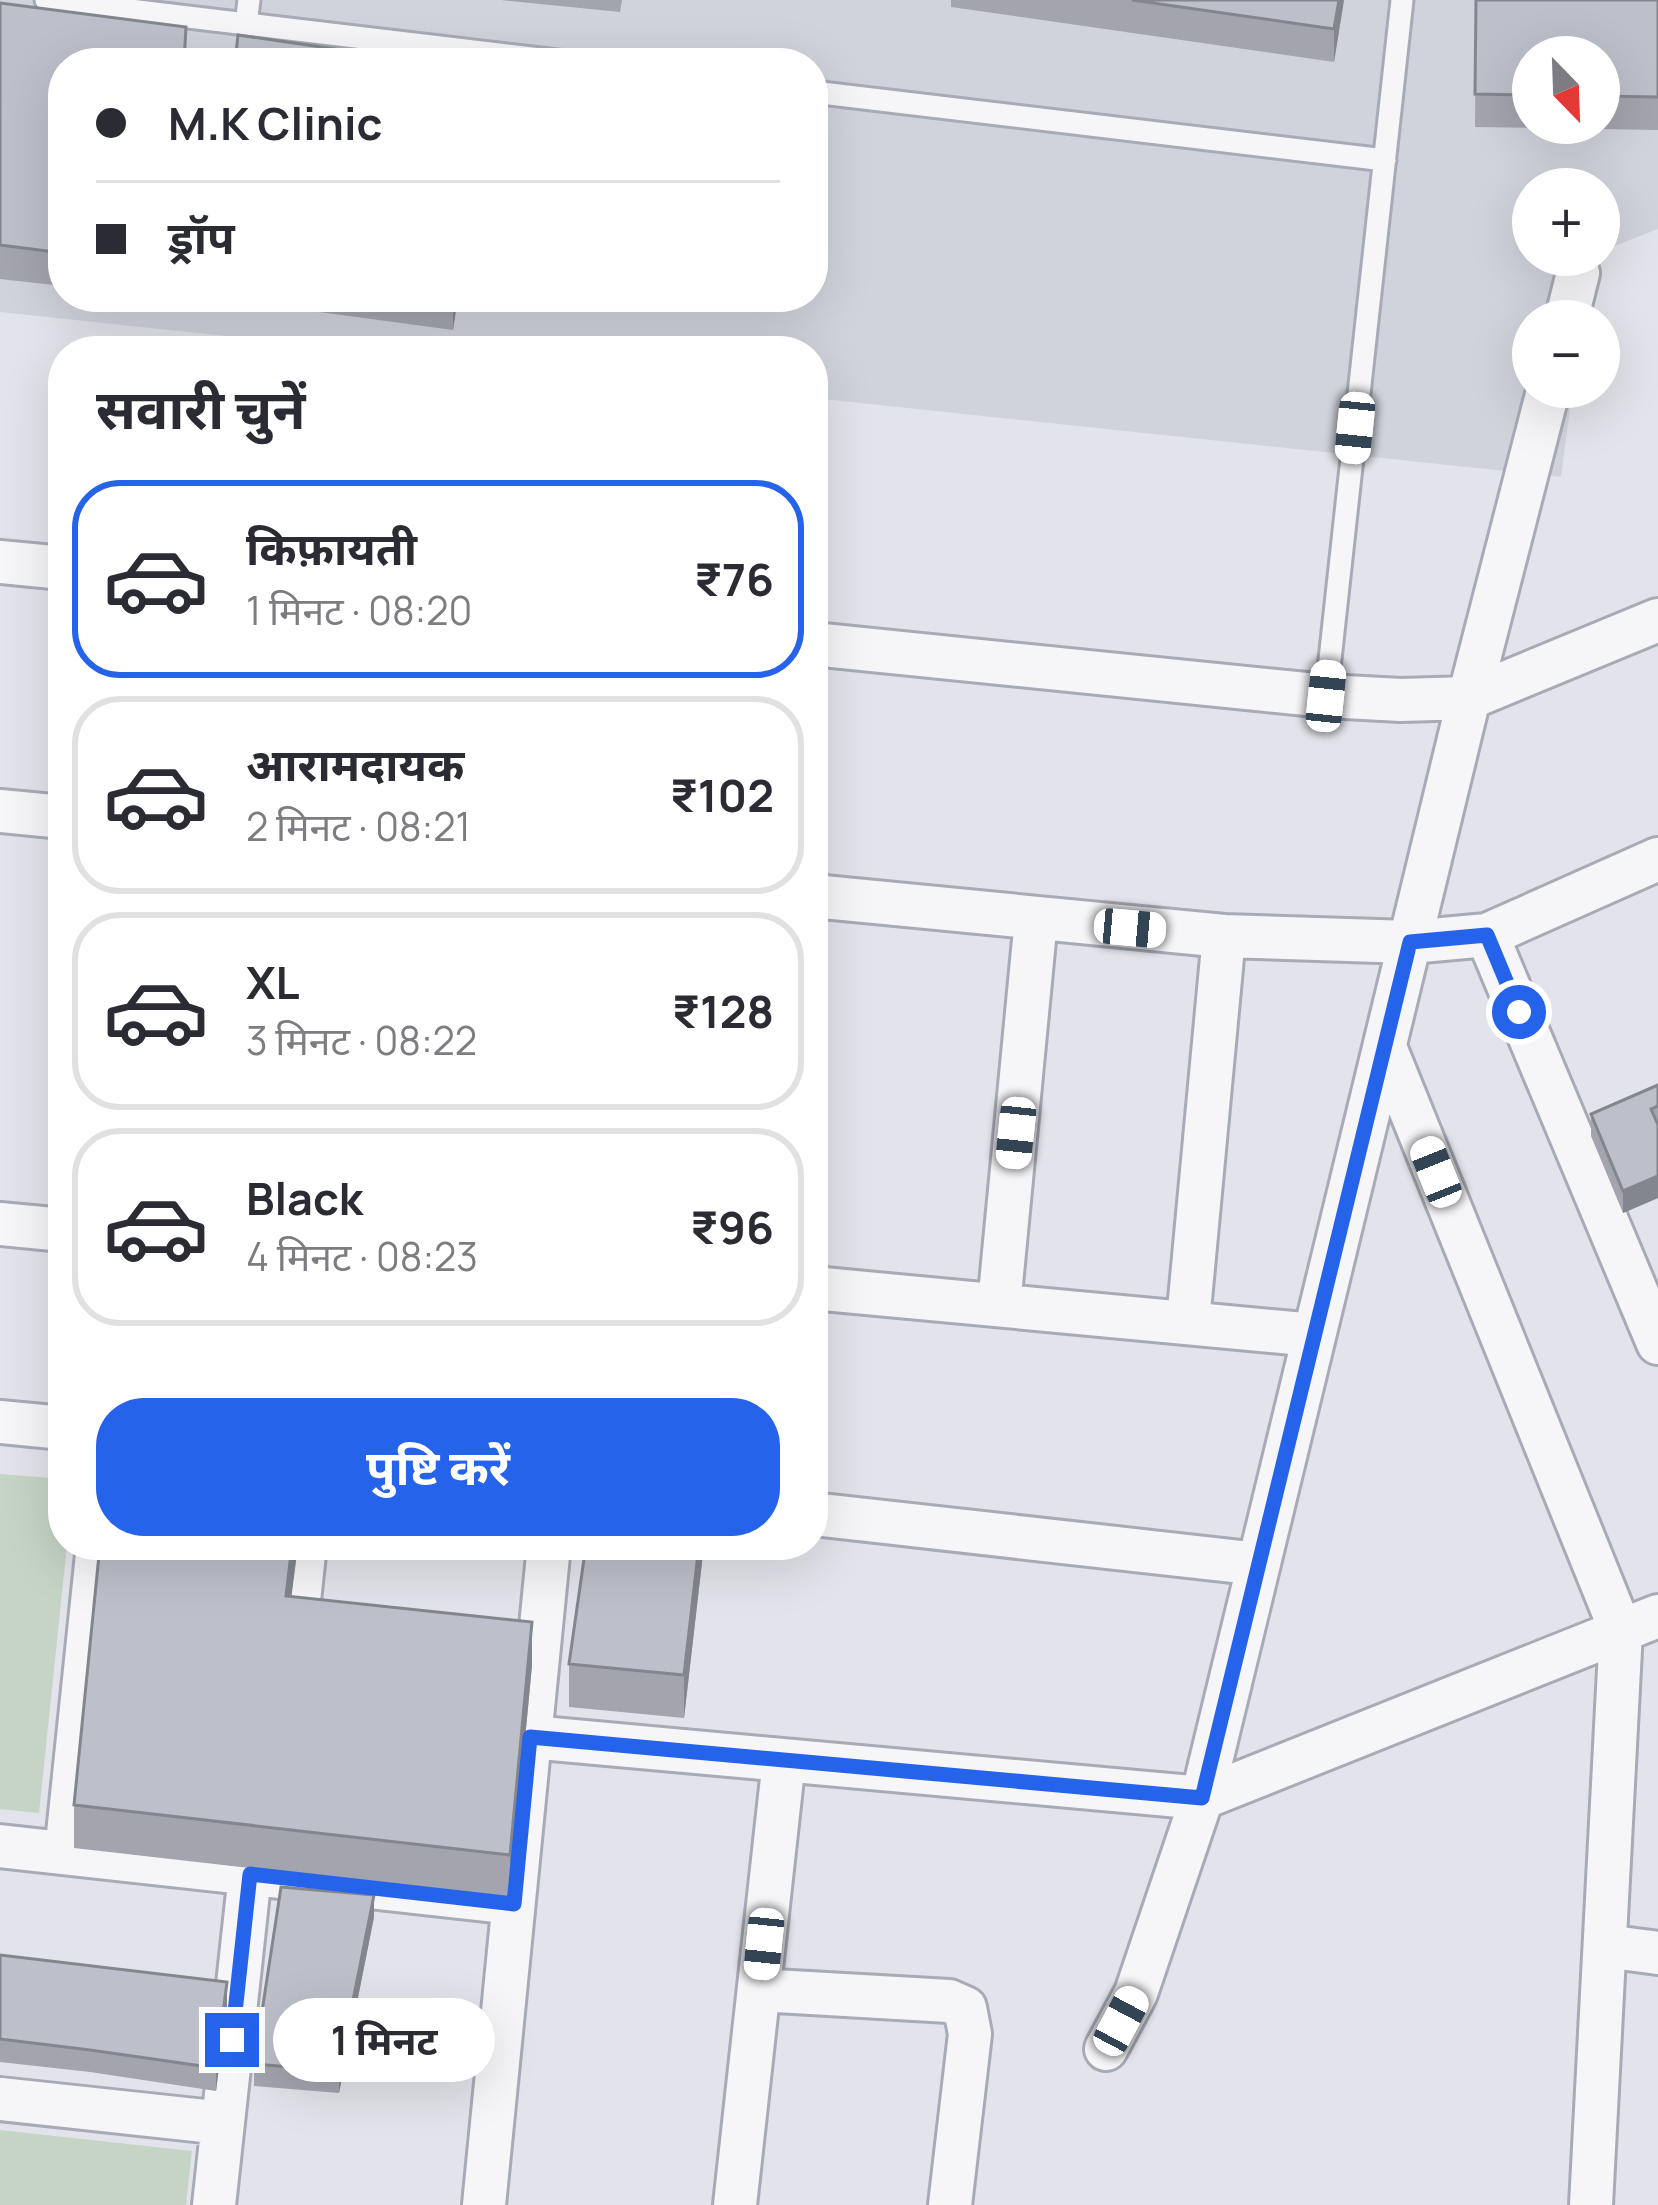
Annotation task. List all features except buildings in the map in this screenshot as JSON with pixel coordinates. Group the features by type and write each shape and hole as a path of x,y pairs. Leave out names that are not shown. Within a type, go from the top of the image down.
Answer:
{"street":[{"path":"1106,2048 1136,1994 1202,1798 1544,408"},
{"path":"0,562 48,567"},
{"path":"828,646 1326,696 1469,698 1658,620"},
{"path":"0,811 48,816"},
{"path":"828,898 1224,936 1410,942 1487,935 1658,859"},
{"path":"999,1305 1036,920"},
{"path":"1487,935 1585,1120 1642,1262 1658,1343"},
{"path":"1188,1321 1224,936"},
{"path":"1385,1047 1640,1623 1605,1946 1591,2205"},
{"path":"0,1224 48,1229"},
{"path":"828,1289 1314,1335"},
{"path":"0,1422 48,1427"},
{"path":"828,1516 1258,1564"},
{"path":"66,1853 96,1560"},
{"path":"303,1560 297,1619 302,1634 361,1642"},
{"path":"484,2205 548,1560"},
{"path":"530,1737 1202,1798 1640,1623"},
{"path":"494,1654 538,1657"},
{"path":"735,2205 784,1760"},
{"path":"0,1846 514,1904"},
{"path":"214,2205 250,1874"},
{"path":"1605,1946 1658,1953"},
{"path":"759,1990 949,2001 965,2008 970,2034 950,2205"},
{"path":"0,2099 223,2123"}],"lane":[{"path":"46,0 448,48"},
{"path":"246,24 249,0"},
{"path":"1326,696 1402,0"},
{"path":"828,94 1385,160"}],"shaded area":[{"path":"0,0 1658,0 1658,229 1620,244 1620,168 1512,168 1512,276 1587,276 1584,300 1512,300 1512,408 1570,408 1561,477 828,400 828,336 226,336 0,312"}],"green space":[{"path":"0,1474 48,1478 48,1560 65,1560 39,1813 0,1809"},
{"path":"0,2130 192,2151 186,2205 0,2205"}],"route":[{"path":"232,2040 250,1874 514,1904 530,1737 1202,1798 1410,942 1487,935 1519,1012"}]}
